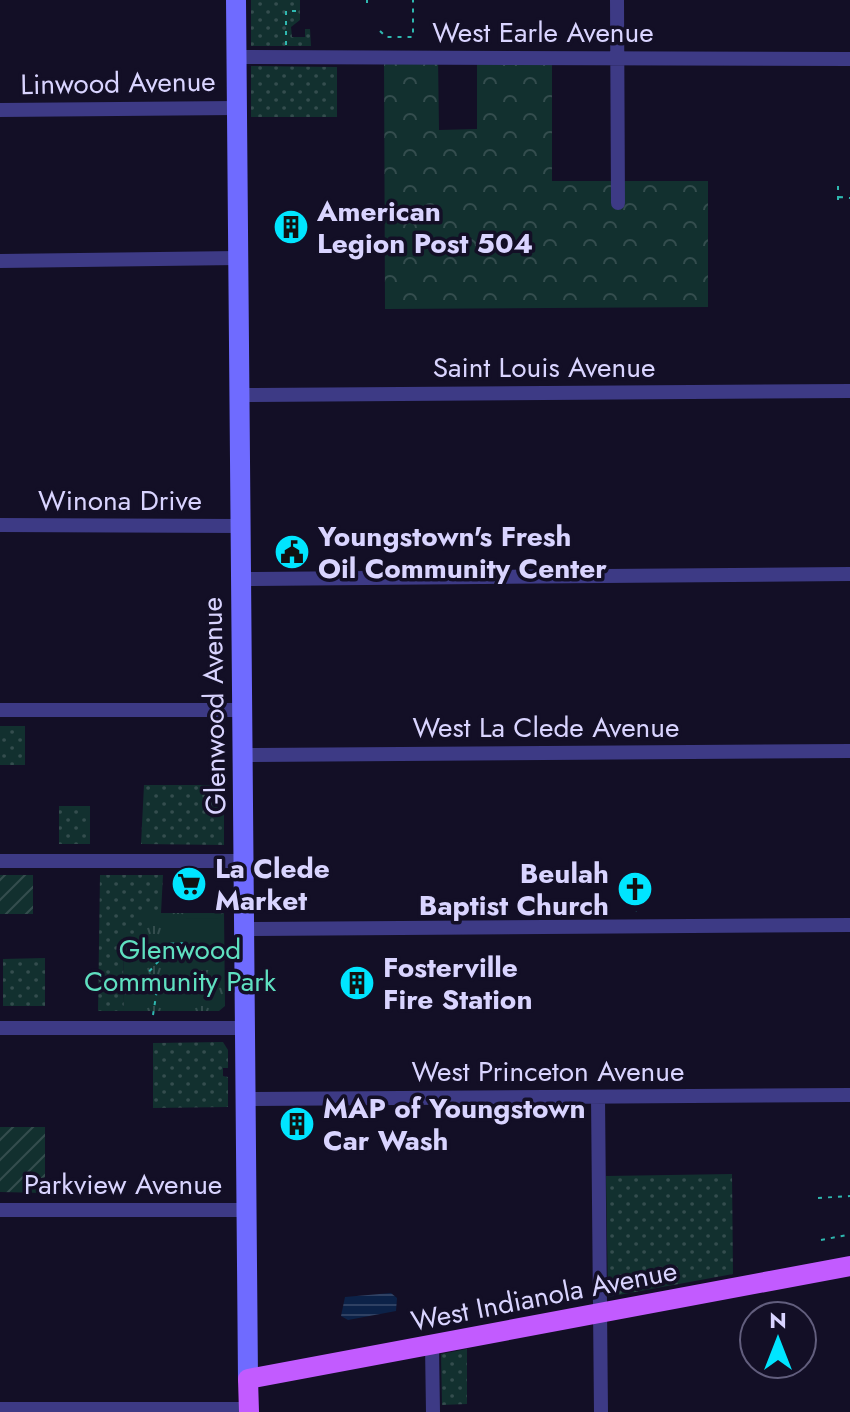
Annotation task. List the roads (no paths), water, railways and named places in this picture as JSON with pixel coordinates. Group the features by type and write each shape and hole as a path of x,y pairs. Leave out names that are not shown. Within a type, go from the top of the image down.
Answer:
{"main road":[{"name":"Glenwood Avenue","path":"236,0 249,1410"},
{"name":"West Indianola Avenue","path":"248,1379 850,1266"}],"street":[{"path":"617,0 618,203"},
{"name":"West Earle Avenue","path":"236,57 850,59"},
{"name":"Linwood Avenue","path":"0,110 236,108"},
{"path":"0,261 238,258"},
{"name":"Saint Louis Avenue","path":"239,395 850,391"},
{"name":"Winona Drive","path":"0,525 239,526"},
{"path":"241,579 850,574"},
{"path":"0,710 242,710"},
{"name":"West La Clede Avenue","path":"242,755 850,751"},
{"path":"0,861 243,861"},
{"path":"244,929 850,925"},
{"path":"0,1028 245,1028"},
{"name":"West Princeton Avenue","path":"246,1099 850,1095"},
{"path":"598,1097 601,1412"},
{"name":"Parkview Avenue","path":"0,1210 246,1210"},
{"path":"432,1345 433,1412"},
{"path":"0,1409 249,1410"}],"water":[{"path":"391,1293 397,1298 396,1311 348,1320 341,1316 345,1297"}],"place":[{"name":"American Legion Post 504","path":"291,227"},
{"name":"Youngstown's Fresh Oil Community Center","path":"292,552"},
{"name":"La Clede Market","path":"189,884"},
{"name":"Beulah Baptist Church","path":"635,889"},
{"name":"Fosterville Fire Station","path":"357,983"},
{"name":"MAP of Youngstown Car Wash","path":"297,1124"}],"park label":[{"name":"Glenwood Community Park","path":"180,965"}]}
